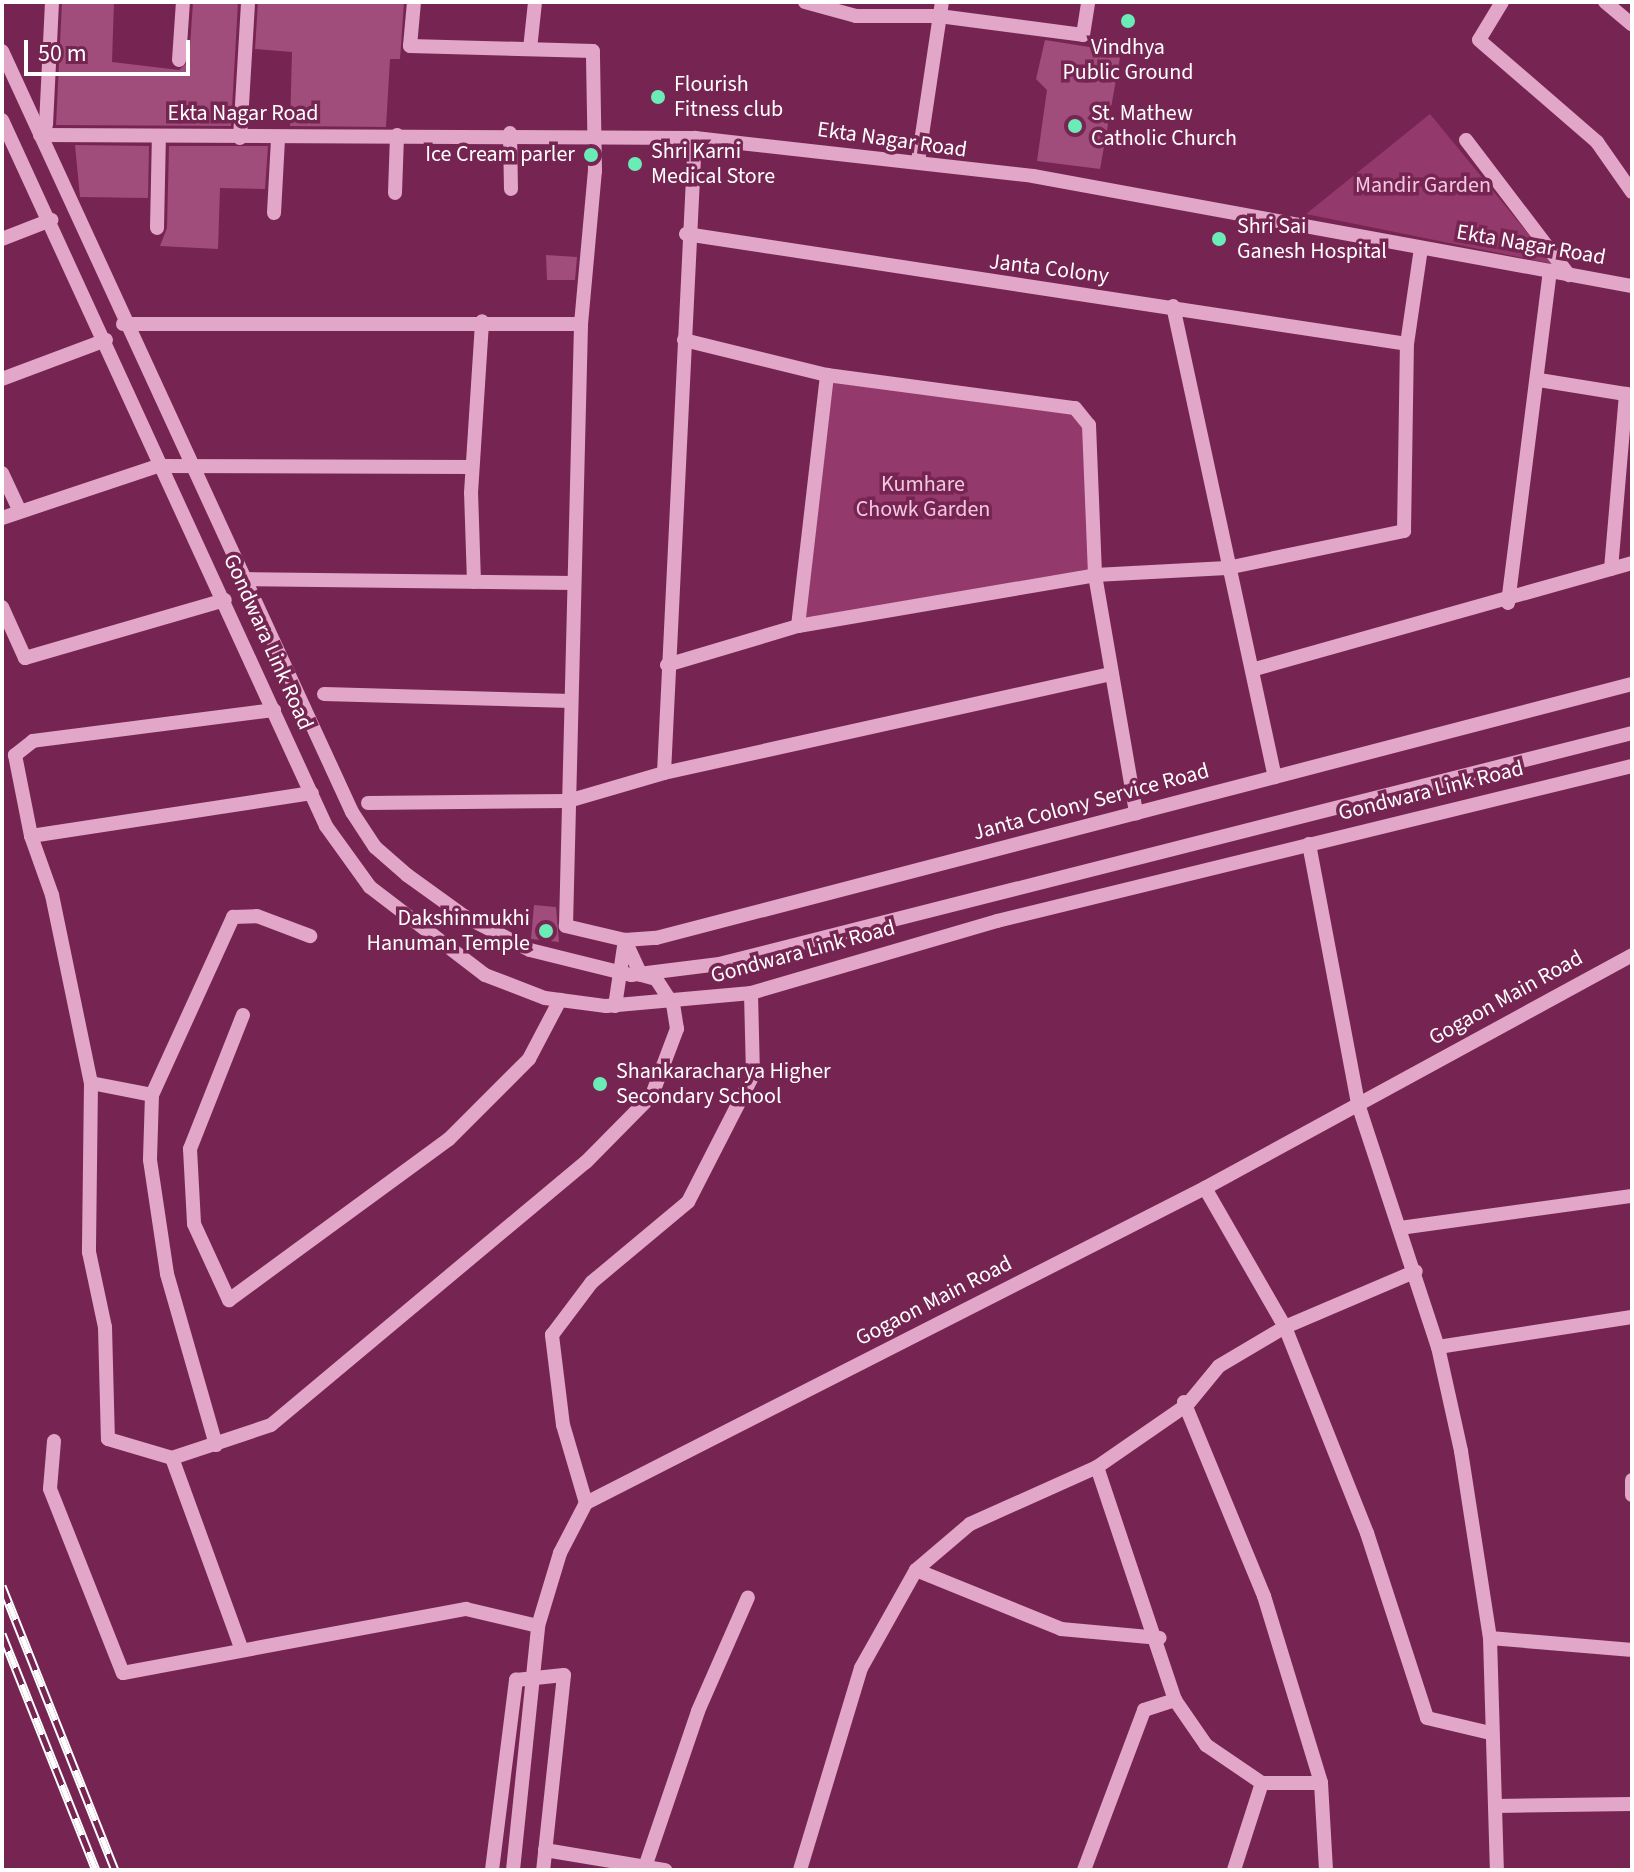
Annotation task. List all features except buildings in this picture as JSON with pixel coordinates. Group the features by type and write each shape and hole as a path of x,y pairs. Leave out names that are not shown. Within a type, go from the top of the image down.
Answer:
{"street":[{"path":"43,130 52,2"},
{"path":"179,60 183,2"},
{"path":"240,138 248,2"},
{"path":"414,2 410,46 593,51 596,132 581,324 568,801"},
{"path":"530,49 535,2"},
{"path":"803,2 856,16 940,9 1083,35 1088,2"},
{"path":"1502,2 1479,40 1597,142 1632,192"},
{"path":"1611,3 1632,25"},
{"path":"918,162 940,9"},
{"path":"2,51 43,130 123,324 242,579 375,847 464,916 530,950 656,979 673,1005 677,1029 652,1095 586,1162 271,1425 172,1458 108,1439 105,1327 89,1252 91,1083 52,895 31,836 15,755 33,741 274,710"},
{"name":"Gondwara Link Road","path":"3,124 51,220 312,793 370,887 424,933 485,975 560,1000 615,1006 673,1005 751,993 997,921 1632,766"},
{"name":"Ekta Nagar Road","path":"43,130 240,138 596,132 695,138 918,162 1229,207 1421,248 1632,286"},
{"path":"510,133 511,189"},
{"path":"395,193 397,135"},
{"path":"157,228 159,136"},
{"path":"274,213 278,138"},
{"path":"664,773 686,234 695,138"},
{"path":"1466,140 1569,275"},
{"path":"2,239 51,220"},
{"name":"Janta Colony","path":"686,234 1407,344"},
{"path":"667,665 798,626 1095,575 1227,568 1404,531 1407,344 1421,248"},
{"path":"1508,603 1539,380 1550,271"},
{"path":"1173,306 1227,568 1255,669 1275,777"},
{"path":"123,324 482,321 581,324"},
{"path":"474,582 472,467 482,321"},
{"path":"2,379 106,340"},
{"path":"684,340 827,375 1075,408 1089,425 1095,575 1136,813"},
{"path":"798,626 827,375"},
{"path":"1539,380 1629,395 1611,569"},
{"path":"2,518 18,507 164,467 472,467"},
{"path":"2,473 18,507"},
{"path":"1255,669 1508,603 1632,563"},
{"path":"242,579 574,583"},
{"path":"2,607 25,658 225,600"},
{"path":"368,803 568,801 664,773 1110,674"},
{"name":"Janta Colony Service Road","path":"568,801 566,926 625,940 656,938 1632,684"},
{"path":"324,694 571,701"},
{"name":"Gondwara Link Road","path":"631,975 719,964 1632,733"},
{"path":"31,836 312,793"},
{"path":"1309,844 1358,1104 1416,1271 1438,1347 1490,1638 1490,1733 1497,1870"},
{"path":"216,1445 167,1274 150,1160 152,1095 233,917 257,916 310,936"},
{"path":"625,940 631,975"},
{"path":"615,1006 631,975 625,940"},
{"name":"Gogaon Main Road","path":"586,1503 1205,1188 1632,955"},
{"path":"513,1870 536,1675 538,1626 560,1553 586,1503 563,1425 552,1335 592,1282 688,1202 753,1075 751,993"},
{"path":"243,1015 190,1149 194,1224 229,1300 449,1139 529,1059 560,1000"},
{"path":"91,1083 152,1095"},
{"path":"1205,1188 1285,1327 1367,1533 1427,1718 1490,1733"},
{"path":"1400,1228 1632,1196"},
{"path":"800,1870 861,1668 916,1570 970,1524 1097,1467 1184,1402 1219,1366 1285,1327 1416,1271"},
{"path":"1438,1347 1632,1317"},
{"path":"1184,1402 1264,1596 1321,1783 1326,1870"},
{"path":"54,1441 50,1489 123,1673 241,1648 466,1609 538,1626"},
{"path":"172,1458 241,1648"},
{"path":"1097,1467 1160,1638 1175,1700 1206,1745 1262,1783 1321,1783"},
{"path":"1632,1480 1632,1495"},
{"path":"916,1570 1061,1629 1160,1638"},
{"path":"645,1867 698,1711 748,1597"},
{"path":"1490,1638 1632,1650"},
{"path":"492,1870 516,1680 536,1675 564,1675 543,1870"},
{"path":"1084,1870 1144,1710 1175,1700"},
{"path":"1234,1870 1262,1783"},
{"path":"1496,1806 1632,1804"},
{"path":"545,1850 665,1870"}],"green space":[{"name":"Mandir Garden","path":"1430,114 1553,264 1306,214"},
{"name":"Kumhare Chowk Garden","path":"827,375 1075,408 1089,425 1095,575 798,626"}],"railway":[{"path":"2,1586 115,1870"},
{"path":"2,1634 96,1870"}],"place":[{"name":"Vindhya Public Ground","path":"1128,21"},
{"name":"Flourish Fitness club","path":"658,97"},
{"name":"St. Mathew Catholic Church","path":"1075,126"},
{"name":"Ice Cream parler","path":"591,155"},
{"name":"Shri Karni Medical Store","path":"635,164"},
{"name":"Shri Sai Ganesh Hospital","path":"1219,239"},
{"name":"Dakshinmukhi Hanuman Temple","path":"546,931"},
{"name":"Shankaracharya Higher Secondary School","path":"600,1084"}]}
